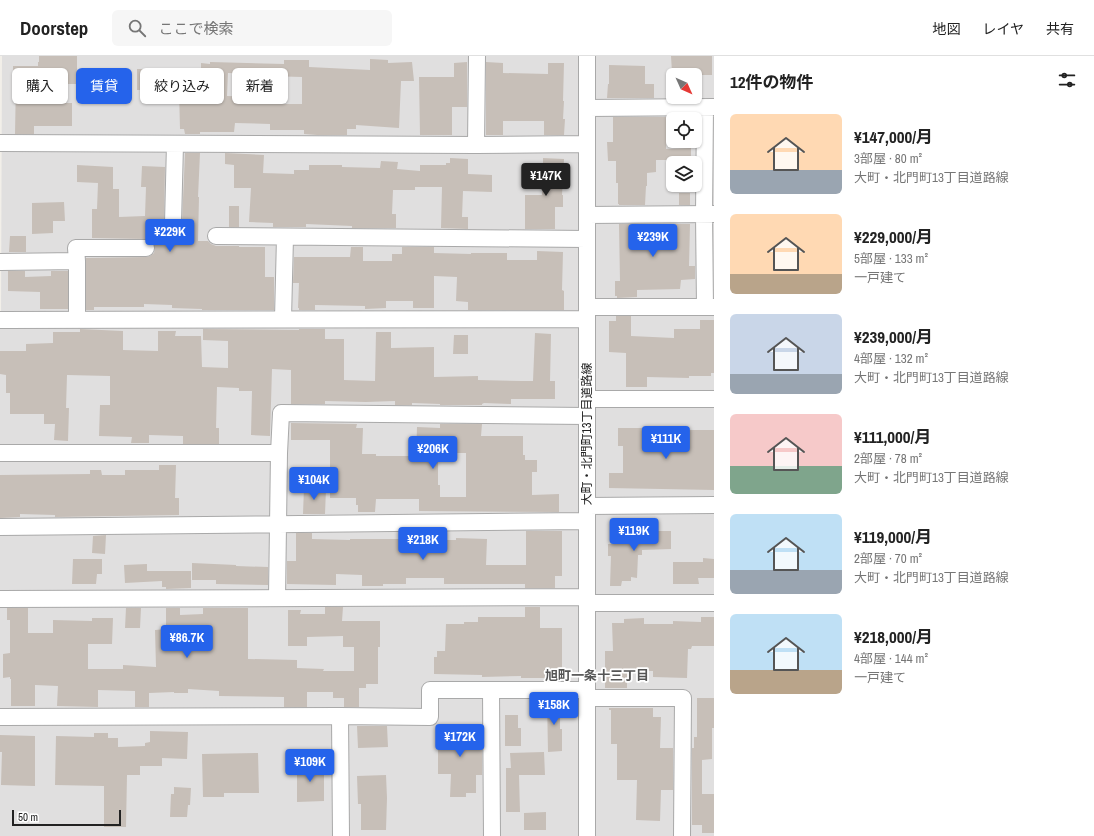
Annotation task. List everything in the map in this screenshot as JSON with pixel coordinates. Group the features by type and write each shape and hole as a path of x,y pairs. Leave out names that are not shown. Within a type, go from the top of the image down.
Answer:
{"street":[{"path":"476,145 477,56"},
{"name":"大町・北門町13丁目道路線","path":"587,56 587,836"},
{"path":"0,320 283,319 587,313 710,307 709,108 587,108"},
{"path":"0,143 587,144"},
{"path":"173,223 175,144"},
{"path":"587,215 709,214"},
{"path":"216,236 587,239"},
{"path":"283,319 285,237"},
{"path":"77,320 76,248 146,248"},
{"path":"0,262 77,261"},
{"path":"587,399 714,399"},
{"path":"277,598 281,413 587,416"},
{"path":"0,453 279,453"},
{"path":"0,527 278,524 587,513 714,505"},
{"path":"0,599 277,598 587,600 714,603"},
{"path":"0,717 430,717 430,690 490,690 683,698 682,836"},
{"path":"490,690 492,836"},
{"path":"340,716 341,836"}],"shaded area":[{"path":"2,56 714,56 714,836 0,836 0,329"}],"building":[{"path":"39,56 77,56 76,84 68,84 68,68 13,68 13,66 38,66"},
{"path":"671,56 712,56 712,75 702,75 702,68 672,68"},
{"path":"370,59 388,60 388,63 412,62 414,81 401,81 399,128 356,125 356,129 347,129 347,135 304,134 304,130 270,130 270,124 235,123 234,132 200,132 200,134 185,134 184,129 180,129 179,104 224,104 224,68 201,68 201,63 284,64 284,60 309,60 309,67 370,70"},
{"path":"467,62 467,107 452,107 452,135 420,135 419,77 454,77 454,63"},
{"path":"486,62 503,63 503,73 548,74 548,63 564,63 564,135 544,135 544,121 503,121 503,135 486,135"},
{"path":"609,65 645,66 645,84 654,84 654,98 607,98"},
{"path":"137,69 140,69 140,90 137,90"},
{"path":"72,103 72,126 34,126 34,134 15,134 16,104"},
{"path":"613,117 666,117 666,149 691,148 691,156 666,156 666,160 656,160 656,172 647,173 645,205 619,205 618,183 616,183 616,161 608,161 607,142 613,142"},
{"path":"185,153 200,153 198,241 208,241 216,246 265,247 265,277 274,277 274,310 202,310 172,308 172,305 144,304 144,307 94,307 94,310 86,310 86,258 146,257 154,253 155,248 154,243 146,239 92,238 92,209 97,209 98,183 77,182 77,165 113,167 113,189 119,189 119,217 145,216 146,187 141,187 142,166 165,167 164,223 168,231 173,232 181,228 182,223"},
{"path":"225,153 264,155 263,173 294,174 294,170 309,170 309,165 342,165 342,167 380,168 381,161 398,162 397,169 420,171 420,165 446,165 446,163 450,163 450,158 468,159 468,174 492,175 492,192 463,191 462,217 468,217 468,229 441,228 442,187 415,187 415,190 393,190 392,214 396,214 396,228 352,228 352,226 306,224 306,227 273,227 273,223 249,222 251,188 234,188 234,165 225,164"},
{"path":"543,158 564,159 562,195 563,207 555,207 555,229 525,229 525,195 542,195"},
{"path":"679,193 690,193 690,205 679,205"},
{"path":"64,202 65,221 53,221 53,233 32,234 32,203"},
{"path":"229,206 239,206 239,227 229,227"},
{"path":"619,224 690,224 689,266 695,266 695,279 681,280 680,289 637,290 637,297 617,298 617,296 615,296 615,281 620,281"},
{"path":"10,236 26,236 26,252 9,252"},
{"path":"351,247 363,247 363,261 392,261 392,254 402,254 402,247 434,247 434,253 507,253 507,260 537,260 537,251 563,252 562,290 564,291 564,310 468,310 468,302 456,301 457,277 434,276 434,308 413,308 413,301 386,301 386,308 365,309 365,306 315,305 315,310 299,310 299,283 293,283 294,257 350,257"},
{"path":"8,271 25,271 25,277 51,276 51,271 68,271 68,309 40,309 40,292 8,291"},
{"path":"616,316 631,316 631,336 674,338 674,329 700,329 700,320 714,320 714,373 711,373 711,376 689,376 689,378 647,377 647,387 626,387 626,353 609,352 609,321 616,321"},
{"path":"80,329 123,331 123,350 158,351 158,331 176,331 175,336 201,336 202,367 228,368 228,341 203,340 203,329 325,329 325,339 344,339 344,380 375,381 376,332 391,332 391,348 434,347 434,377 478,376 478,380 522,381 533,381 535,333 551,334 550,381 555,381 555,399 511,399 511,404 484,403 482,405 412,403 412,405 395,405 395,401 325,401 325,404 291,404 291,370 272,369 270,436 251,435 252,391 239,391 239,388 217,387 216,428 219,428 219,444 183,444 183,436 149,435 149,443 131,443 132,437 99,436 100,405 110,405 110,376 67,375 66,408 69,408 68,441 54,440 55,424 44,424 44,414 10,414 10,393 6,393 6,375 0,374 0,351 26,351 26,344 53,343 53,332 80,332"},
{"path":"454,335 468,335 468,354 453,354"},
{"path":"291,423 357,424 356,428 363,428 362,454 376,454 376,456 416,456 417,427 440,428 440,424 482,424 481,436 523,436 523,455 525,455 525,460 537,460 537,472 532,472 532,495 559,494 559,512 419,511 419,499 376,499 375,512 358,512 356,498 330,498 330,440 291,440","holes":["438,453 466,453 466,497 440,497 440,485 438,485"]},
{"path":"618,428 649,428 649,432 714,430 714,490 609,488 609,473 623,473 623,446 618,446"},
{"path":"159,465 176,465 175,498 179,498 179,515 55,517 55,515 20,514 20,517 0,518 0,475 90,474 90,470 101,470 102,475 125,475 125,470 159,470"},
{"path":"304,488 326,489 325,514 303,514"},
{"path":"624,528 651,528 652,531 671,531 671,549 642,550 642,555 638,555 637,578 631,577 631,581 622,581 621,586 610,586 611,556 608,556 608,544 621,544 621,537 624,537"},
{"path":"526,531 562,531 562,576 555,576 555,588 525,588 525,584 444,584 444,578 406,578 406,584 362,586 362,575 336,574 336,585 287,584 287,561 296,561 296,533 312,533 312,539 400,539 400,532 413,532 413,536 434,537 434,540 456,540 456,538 487,539 486,565 526,565"},
{"path":"106,535 105,554 92,553 93,536"},
{"path":"703,558 714,559 714,578 698,578 699,584 673,584 673,562 703,562"},
{"path":"73,559 102,559 102,574 97,574 96,584 72,584"},
{"path":"192,563 268,567 268,585 216,584 216,580 192,580"},
{"path":"147,564 147,571 191,571 191,588 166,589 166,587 162,587 162,581 125,583 124,565"},
{"path":"325,607 343,607 342,621 380,621 378,684 366,684 366,688 359,688 359,707 344,707 344,698 333,698 333,692 307,692 307,707 284,707 284,697 219,696 219,691 188,689 188,693 149,693 149,707 135,707 135,691 98,690 98,707 57,706 58,686 35,685 35,706 11,706 11,679 10,677 3,678 3,654 10,653 10,620 7,620 7,608 28,608 28,633 53,633 53,620 92,621 92,618 113,618 112,644 88,644 88,669 123,669 123,665 156,667 155,630 166,629 166,608 180,608 180,615 203,614 203,608 248,608 248,659 297,660 297,668 324,669 323,671 354,671 354,647 343,647 343,636 307,637 307,646 288,646 288,610 301,610 300,614 325,614"},
{"path":"525,607 540,607 540,628 562,628 562,680 521,678 521,676 482,677 482,675 434,674 434,657 437,657 437,651 445,651 446,624 478,622 478,617 525,617"},
{"path":"126,608 141,608 140,628 125,628"},
{"path":"701,617 714,617 714,646 692,646 691,649 688,649 687,678 653,677 653,671 627,671 627,688 605,688 605,651 613,651 612,623 624,623 624,619 644,618 644,624 673,624 673,621 701,622"},
{"path":"697,698 714,698 712,759 702,760 702,794 714,794 714,833 702,833 702,825 692,825 692,748 694,748 694,737 697,737"},
{"path":"547,700 560,700 562,751 548,752"},
{"path":"609,708 653,708 653,717 661,717 660,748 673,748 673,790 661,790 660,821 636,820 637,780 617,780 617,744 611,744 611,710 609,710"},
{"path":"505,715 518,715 518,728 521,728 521,746 505,746"},
{"path":"357,726 387,726 388,747 358,748"},
{"path":"436,728 482,728 482,775 476,775 476,793 466,793 466,797 450,797 451,774 438,774 438,744 436,744"},
{"path":"150,731 188,732 187,759 162,758 162,766 140,766 140,775 127,775 126,827 104,827 104,786 55,785 56,736 94,737 94,733 108,733 108,738 118,738 118,747 145,746 145,743 150,742"},
{"path":"0,735 35,736 35,786 1,785 2,752 0,752"},
{"path":"544,752 545,775 519,775 520,812 506,812 506,768 511,768 510,753"},
{"path":"258,753 259,793 224,793 224,797 203,797 202,754"},
{"path":"324,764 324,801 297,802 297,765"},
{"path":"386,775 386,830 361,830 361,804 358,804 357,776"},
{"path":"174,787 191,788 190,805 188,805 187,817 170,817 171,794 174,794"},
{"path":"546,812 546,830 524,830 524,813"}],"district":[{"name":"旭町一条十三丁目","path":"597,675"}]}
